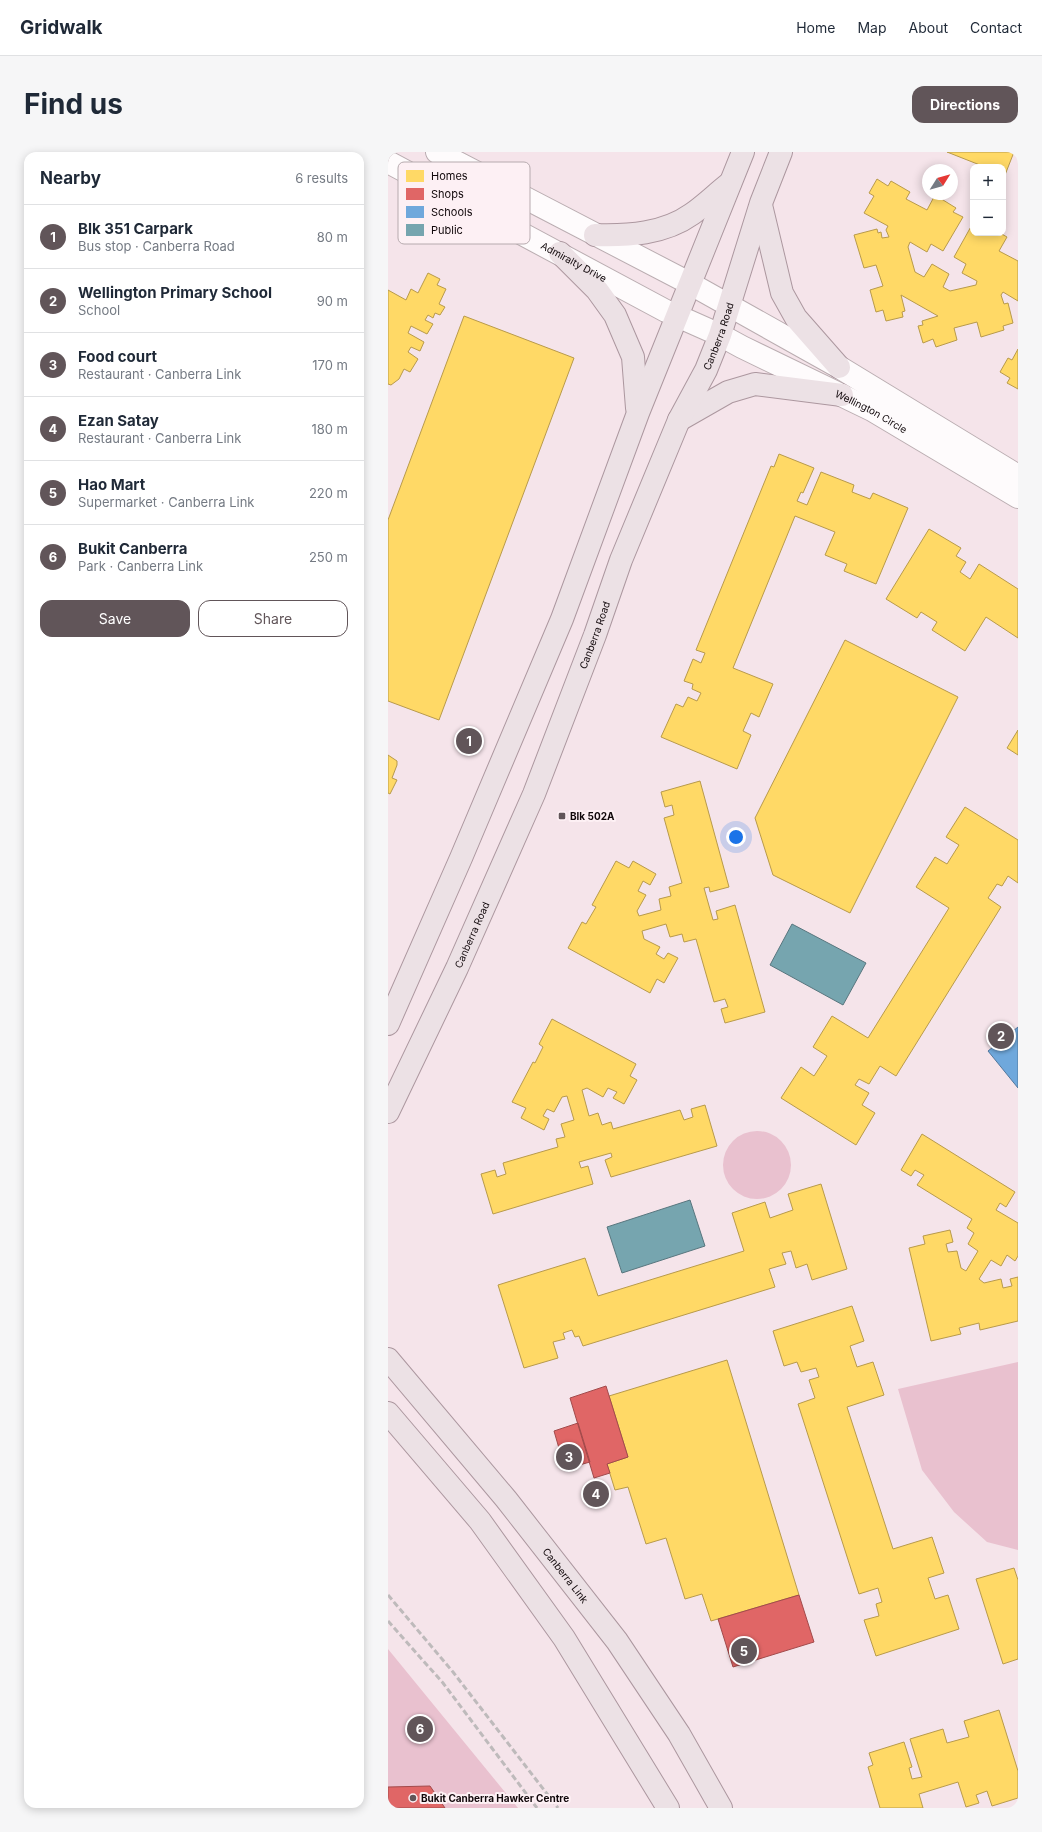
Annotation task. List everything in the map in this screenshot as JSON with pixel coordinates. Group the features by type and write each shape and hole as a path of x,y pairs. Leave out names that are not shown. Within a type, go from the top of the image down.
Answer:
{"main road":[{"path":"388,1024 461,858 562,619 638,413 689,284 744,152"},
{"name":"Canberra Road","path":"388,1112 457,968 534,794 595,636 620,560 679,420 706,370 720,334 761,203 781,152"},
{"path":"595,234 627,236 665,228 691,214 733,181"},
{"path":"761,203 782,293 796,318 839,367"},
{"path":"560,253 597,290 615,315 633,358 638,413"},
{"path":"679,420 728,392 754,384 842,395"},
{"name":"Canberra Link","path":"388,1359 506,1499 617,1641 678,1734 721,1808"},
{"path":"388,1413 397,1430 480,1521 564,1638 668,1808"}],"street":[{"path":"436,152 455,162"},
{"name":"Admiralty Drive","path":"388,162 398,167"},
{"path":"530,200 730,306"},
{"name":"Admiralty Drive","path":"530,237 666,311 720,334"},
{"name":"Wellington Circle","path":"730,306 839,367 1018,476"},
{"name":"Wellington Circle","path":"720,334 742,347 842,395 893,422 1018,497"}],"shaded area":[{"path":"750,1131 764,1131 776,1137 785,1146 791,1158 789,1178 781,1189 770,1197 764,1199 750,1199 744,1197 733,1189 725,1178 723,1172 723,1158 725,1152 733,1141 744,1133"},
{"path":"1018,1362 1018,1550 987,1542 954,1512 922,1470 898,1389"},
{"path":"388,1649 518,1808 388,1808"}],"building: Homes":[{"path":"947,152 1014,152 1006,172 1006,164 977,164"},
{"path":"877,179 888,186 891,181 910,192 906,199 927,210 932,200 943,200 956,208 953,212 963,217 943,251 931,244 927,252 910,242 908,247 915,272 924,277 932,264 949,274 943,287 950,291 976,285 977,281 962,273 966,264 954,257 970,228 970,236 1007,237 999,251 1018,261 1018,301 1003,292 1001,295 1004,304 1008,303 1013,323 1003,326 1004,330 981,337 977,322 954,328 957,340 936,347 933,339 923,343 918,326 923,325 922,321 938,316 901,295 905,311 902,312 903,317 886,321 883,310 876,312 870,290 883,286 876,265 864,268 854,235 877,229 878,233 881,232 882,238 889,237 886,230 888,226 864,213 874,196 869,193"},
{"path":"428,273 440,279 437,285 446,289 439,304 445,307 440,315 435,313 433,318 428,315 425,320 433,324 427,334 411,326 408,333 424,342 420,351 411,347 408,352 418,359 410,372 404,369 399,379 391,385 388,384 388,290 406,300 411,289 418,293"},
{"path":"464,316 574,358 439,720 388,701 388,520"},
{"path":"1018,349 1018,389 1007,383 1010,378 1000,372 1008,358 1012,360"},
{"path":"779,454 814,468 803,493 801,492 797,501 807,505 821,472 854,485 852,492 870,499 873,493 908,508 876,584 844,571 847,564 825,555 835,532 795,516 733,668 773,684 759,717 751,713 743,731 751,735 737,769 661,737 676,704 683,707 688,697 697,701 701,693 692,689 693,684 684,681 693,659 701,663 705,653 696,650 771,466 774,467"},
{"path":"929,529 961,548 956,556 966,562 960,572 970,579 979,564 1018,589 1018,638 986,617 965,651 932,630 937,622 921,612 917,618 886,599"},
{"path":"845,640 958,697 850,913 773,875 755,818"},
{"path":"1018,730 1018,755 1007,748"},
{"path":"388,755 397,761 392,778 397,780 390,794 388,793"},
{"path":"700,781 729,887 710,892 709,887 704,888 713,920 718,919 716,911 735,905 765,1012 725,1023 721,1009 728,1007 725,999 714,1002 696,939 684,942 682,934 670,937 666,924 642,931 644,939 660,947 656,954 664,959 668,953 678,958 664,983 657,979 650,993 568,948 582,922 586,924 596,907 592,905 616,861 629,868 633,861 656,874 650,885 643,881 638,891 646,895 637,911 639,916 661,910 659,899 671,896 669,887 682,883 664,818 674,815 672,805 665,807 661,792"},
{"path":"965,807 1018,840 1018,883 1008,876 1002,886 997,884 988,898 1001,907 896,1076 880,1066 869,1084 859,1079 855,1085 869,1093 862,1105 875,1113 856,1145 781,1098 801,1067 814,1076 827,1056 813,1047 832,1016 868,1038 949,908 916,887 935,857 947,864 959,845 946,837"},
{"path":"552,1019 636,1064 630,1076 637,1080 624,1104 613,1098 617,1092 608,1088 603,1097 587,1088 582,1090 589,1116 598,1113 602,1125 611,1122 613,1129 680,1110 684,1120 693,1117 691,1109 705,1105 717,1146 611,1177 605,1160 612,1157 611,1153 579,1162 581,1168 588,1166 593,1184 493,1214 481,1174 495,1170 497,1177 506,1174 503,1163 558,1147 556,1139 565,1137 561,1124 574,1120 567,1096 562,1097 554,1112 547,1109 543,1116 549,1119 544,1130 521,1118 526,1108 512,1102 533,1062 535,1063 543,1047 539,1044"},
{"path":"922,1134 1015,1192 1006,1207 1000,1203 996,1210 1018,1223 1018,1256 1015,1261 1007,1255 1001,1266 991,1260 979,1279 984,1283 1001,1279 1003,1288 1012,1286 1010,1279 1018,1277 1018,1321 980,1330 979,1323 959,1328 961,1334 931,1341 909,1248 925,1244 923,1236 950,1230 953,1242 946,1244 948,1252 957,1251 961,1268 966,1271 978,1251 968,1244 974,1233 967,1228 972,1219 917,1185 924,1175 915,1170 911,1176 901,1170"},
{"path":"821,1184 847,1269 812,1280 807,1264 796,1268 791,1251 782,1253 786,1264 769,1269 775,1287 583,1346 579,1336 575,1337 572,1330 563,1333 565,1339 553,1342 558,1358 524,1368 498,1285 585,1258 598,1296 744,1251 732,1213 765,1202 770,1218 793,1210 788,1194"},
{"path":"852,1306 864,1341 850,1346 857,1367 873,1362 884,1395 847,1407 893,1549 932,1537 944,1573 928,1578 935,1599 948,1595 959,1629 876,1656 864,1620 879,1616 876,1604 882,1602 878,1588 859,1594 798,1404 815,1398 809,1380 819,1377 816,1368 801,1372 797,1362 784,1366 773,1331"},
{"path":"727,1360 799,1595 711,1621 702,1594 685,1599 666,1538 646,1544 628,1487 615,1490 607,1464 628,1457 609,1396"},
{"path":"1014,1568 1018,1580 1018,1659 1003,1664 976,1579"},
{"path":"999,1710 1018,1771 1018,1798 992,1806 987,1791 976,1795 979,1803 966,1807 958,1782 919,1794 923,1808 880,1808 868,1767 873,1765 869,1753 904,1742 912,1767 909,1768 912,1779 922,1777 910,1739 943,1729 947,1743 969,1737 964,1721"}],"building: Shops":[{"path":"606,1386 628,1457 607,1464 610,1473 594,1478 570,1398"},
{"path":"578,1423 590,1462 565,1469 554,1431"},
{"path":"799,1595 814,1642 733,1667 718,1619"},
{"name":"Bukit Canberra Hawker Centre","path":"430,1786 445,1808 388,1808 388,1787"}],"building: Schools":[{"path":"1018,1027 1018,1088 988,1051"}],"building: Public":[{"path":"792,924 866,963 843,1005 770,965"},
{"path":"690,1200 705,1246 622,1273 607,1227"}],"railway":[{"path":"388,1595 453,1672 558,1808"},
{"path":"388,1621 443,1683 537,1808"}],"place":[{"name":"Blk 351 Carpark","path":"469,741"},
{"name":"Blk 502A","path":"562,816"},
{"name":"Wellington Primary School","path":"1001,1036"},
{"name":"Food court","path":"569,1457"},
{"name":"Ezan Satay","path":"596,1494"},
{"name":"Hao Mart","path":"744,1651"},
{"name":"Bukit Canberra","path":"420,1729"},
{"name":"Bukit Canberra Hawker Centre","path":"413,1798"}]}
